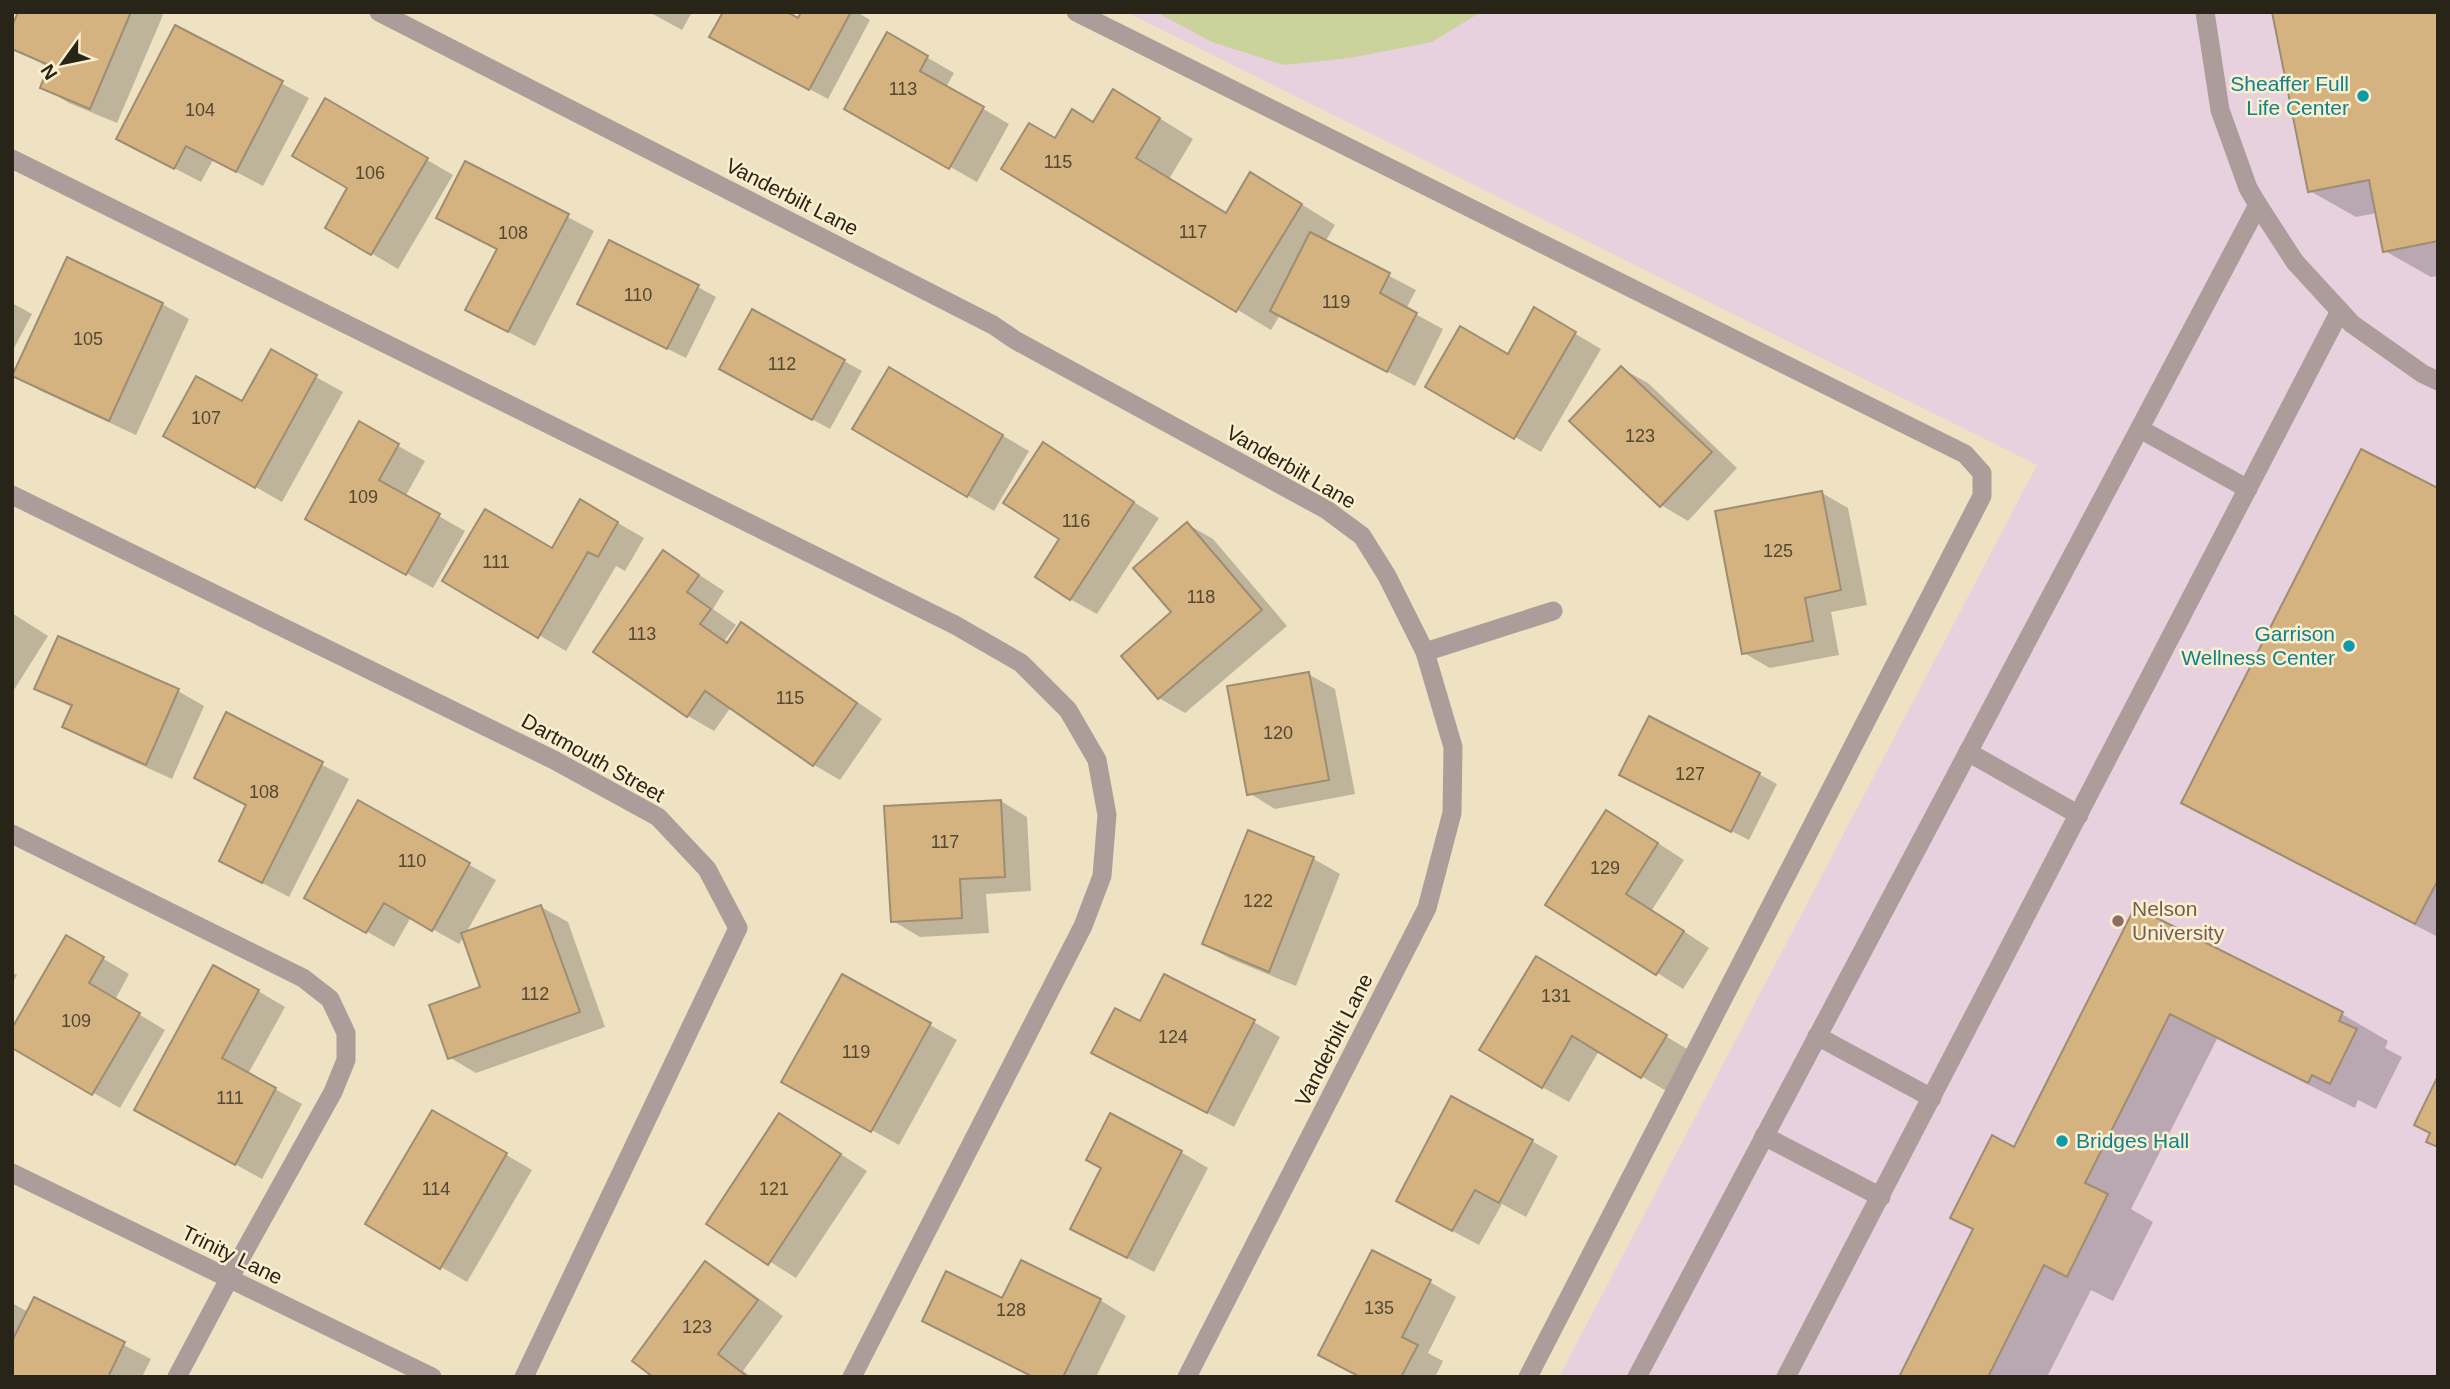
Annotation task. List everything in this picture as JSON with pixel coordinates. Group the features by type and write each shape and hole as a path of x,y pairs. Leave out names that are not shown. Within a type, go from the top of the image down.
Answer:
{"street":[{"name":"Vanderbilt Lane","path":"379,12 993,325 1326,510 1362,536 1387,576 1425,652 1453,747 1452,813 1427,908 1187,1377"},
{"path":"1076,12 1965,454 1982,473 1982,496 1528,1377"},
{"path":"2205,12 2220,110 2248,188 2258,205 2295,262 2352,324 2423,374 2438,381"},
{"path":"12,159 955,625 1021,663 1068,710 1097,760 1107,815 1102,876 1083,926 852,1377"},
{"path":"1637,1377 2258,205"},
{"path":"1786,1377 2340,311"},
{"path":"2140,429 2248,489"},
{"name":"Dartmouth Street","path":"12,495 554,760 657,817 706,869 738,928 524,1377"},
{"path":"1425,652 1553,611"},
{"path":"1968,752 2079,816"},
{"path":"12,834 303,978 330,999 346,1033 346,1060 333,1092 177,1377"},
{"path":"1817,1037 1932,1098"},
{"path":"1764,1136 1881,1197"},
{"name":"Trinity Lane","path":"12,1173 432,1377"}],"shaded area":[{"name":"Nelson University","path":"1126,12 2438,12 2438,1377 1559,1377 2037,465"}],"green space":[{"path":"1156,12 1481,12 1432,42 1350,58 1284,65 1212,42"}],"building":[{"path":"18,12 131,12 90,109 40,88 49,65 12,49 12,26"},
{"path":"723,12 787,12 798,18 801,12 851,12 809,90 709,37"},
{"name":"Sheaffer Full Life Center","path":"2272,12 2438,12 2438,241 2383,252 2369,180 2308,192"},
{"path":"175,25 283,81 236,172 186,146 174,169 116,139"},
{"path":"887,32 928,56 920,71 984,107 949,169 844,109"},
{"path":"1113,89 1160,118 1136,158 1226,213 1250,172 1302,204 1236,312 1001,169 1029,123 1055,138 1072,109 1093,122"},
{"path":"325,98 428,158 371,255 325,228 347,188 292,156"},
{"path":"465,161 569,214 508,332 465,310 497,249 436,218"},
{"path":"1310,232 1390,273 1380,293 1417,313 1387,372 1270,311"},
{"path":"609,240 699,285 667,349 577,304"},
{"path":"67,257 163,303 109,421 12,376"},
{"path":"1534,307 1576,332 1514,439 1425,387 1460,326 1508,354"},
{"path":"752,309 845,360 812,420 719,369"},
{"path":"271,349 317,375 255,488 163,436 196,376 242,401"},
{"path":"1621,366 1712,452 1660,507 1569,421"},
{"path":"889,367 1003,435 967,497 852,429"},
{"path":"359,421 399,444 379,480 440,514 406,575 305,519"},
{"path":"1043,442 1134,502 1070,600 1035,577 1059,539 1003,503"},
{"name":"Garrison Wellness Center","path":"2361,449 2438,488 2438,880 2415,924 2181,803"},
{"path":"1822,491 1841,590 1805,598 1813,641 1742,654 1715,511"},
{"path":"580,499 618,522 598,557 588,552 538,638 442,581 485,509 552,548"},
{"path":"1187,522 1262,610 1158,699 1121,656 1171,612 1133,568"},
{"path":"663,550 699,575 687,592 711,609 700,624 727,643 741,622 857,703 813,766 705,691 687,717 593,652"},
{"path":"58,636 179,689 146,765 62,727 72,705 34,689"},
{"path":"1309,672 1329,780 1247,795 1227,686"},
{"path":"226,712 323,762 262,883 219,861 246,805 194,778"},
{"path":"1649,716 1760,773 1731,832 1619,775"},
{"path":"358,800 470,863 432,931 384,903 366,933 304,898"},
{"path":"1001,800 1005,877 960,879 962,918 891,922 884,806"},
{"path":"1606,810 1658,843 1626,894 1684,931 1656,975 1545,905"},
{"path":"1248,830 1314,857 1269,972 1202,944"},
{"path":"541,905 580,1012 448,1059 429,1005 480,987 461,933"},
{"name":"Bridges Hall","path":"2135,907 2343,1012 2339,1021 2357,1029 2330,1084 2312,1075 2308,1083 2170,1014 2085,1183 2108,1194 2067,1277 2044,1265 1988,1377 1899,1377 1973,1229 1950,1218 1992,1135 2014,1147"},
{"path":"66,935 104,957 89,983 140,1013 92,1095 12,1048 12,1028"},
{"path":"1536,956 1667,1035 1641,1078 1572,1036 1542,1088 1479,1050"},
{"path":"213,965 259,990 222,1058 276,1088 235,1165 134,1110"},
{"path":"842,974 931,1023 871,1132 781,1082"},
{"path":"1164,974 1255,1020 1207,1113 1091,1053 1115,1008 1140,1021"},
{"path":"2438,1076 2438,1147 2426,1142 2430,1133 2414,1125"},
{"path":"1451,1096 1533,1140 1499,1203 1475,1190 1452,1231 1396,1201"},
{"path":"432,1110 507,1153 440,1269 365,1224"},
{"path":"779,1113 841,1154 768,1265 706,1224"},
{"path":"1110,1113 1182,1151 1127,1258 1070,1229 1101,1168 1086,1160"},
{"path":"1372,1250 1431,1280 1402,1337 1418,1345 1401,1377 1360,1377 1318,1355"},
{"path":"1021,1260 1101,1299 1063,1377 1033,1377 922,1321 946,1271 1002,1298"},
{"path":"705,1261 758,1300 718,1354 748,1377 653,1377 632,1361"},
{"path":"34,1297 125,1342 108,1377 12,1377 12,1341"}],"place":[{"name":"Sheaffer Full Life Center","path":"2363,96"},
{"name":"Garrison Wellness Center","path":"2349,646"},
{"name":"Nelson University","path":"2118,921"},
{"name":"Bridges Hall","path":"2062,1141"}]}
